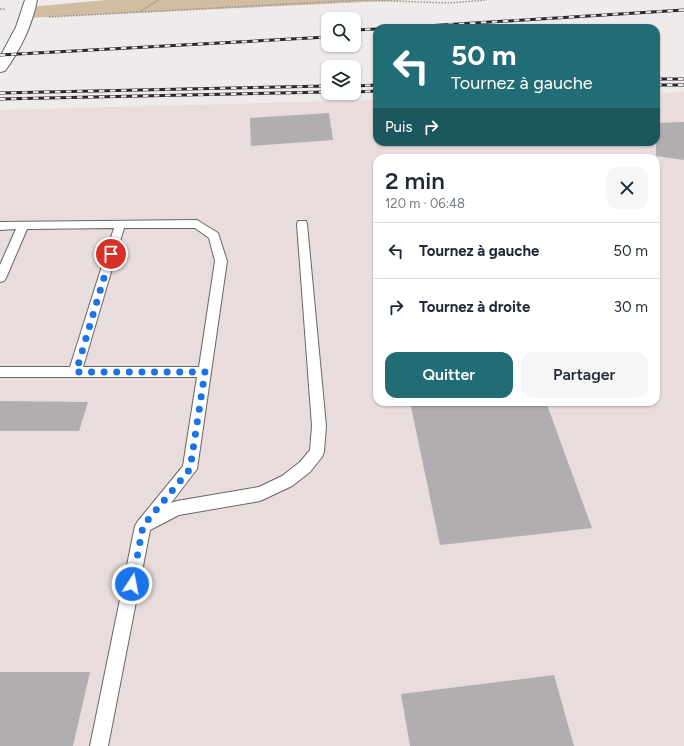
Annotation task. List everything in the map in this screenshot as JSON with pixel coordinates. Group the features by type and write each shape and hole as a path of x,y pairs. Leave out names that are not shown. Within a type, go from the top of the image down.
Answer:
{"street":[{"path":"0,68 11,50 26,18 31,0"}],"lane":[{"path":"0,226 197,224 214,236 221,261 190,469 143,526 99,746"},
{"path":"143,526 177,508 260,494 287,481 305,467 317,452 319,426 302,224"},
{"path":"0,278 23,225"},
{"path":"76,372 120,225"},
{"path":"0,372 205,372"}],"path":[{"path":"139,12 159,0"},
{"path":"26,18 326,1 363,0 449,3 487,0"}],"shaded area":[{"path":"106,0 410,0 26,18 30,7"},
{"path":"684,92 684,746 0,746 0,110 373,100 373,146 660,146 660,93"}],"building":[{"path":"329,113 333,140 251,146 250,118"},
{"path":"684,122 684,160 660,157 660,154 656,154 656,146 660,146 660,123"},
{"path":"0,401 88,402 79,431 0,431"},
{"path":"411,406 547,406 592,528 440,545"},
{"path":"0,672 90,672 73,746 0,746"},
{"path":"554,675 574,746 410,746 401,694"}],"railway":[{"path":"458,24 684,10"},
{"path":"361,30 373,29"},
{"path":"0,55 321,37"},
{"path":"660,79 684,79"},
{"path":"361,86 373,85"},
{"path":"660,85 684,85"},
{"path":"0,93 321,86"},
{"path":"361,92 373,91"},
{"path":"0,99 321,92"}],"route":[{"path":"111,254 76,372 205,372 190,469 143,526 132,584"}]}
